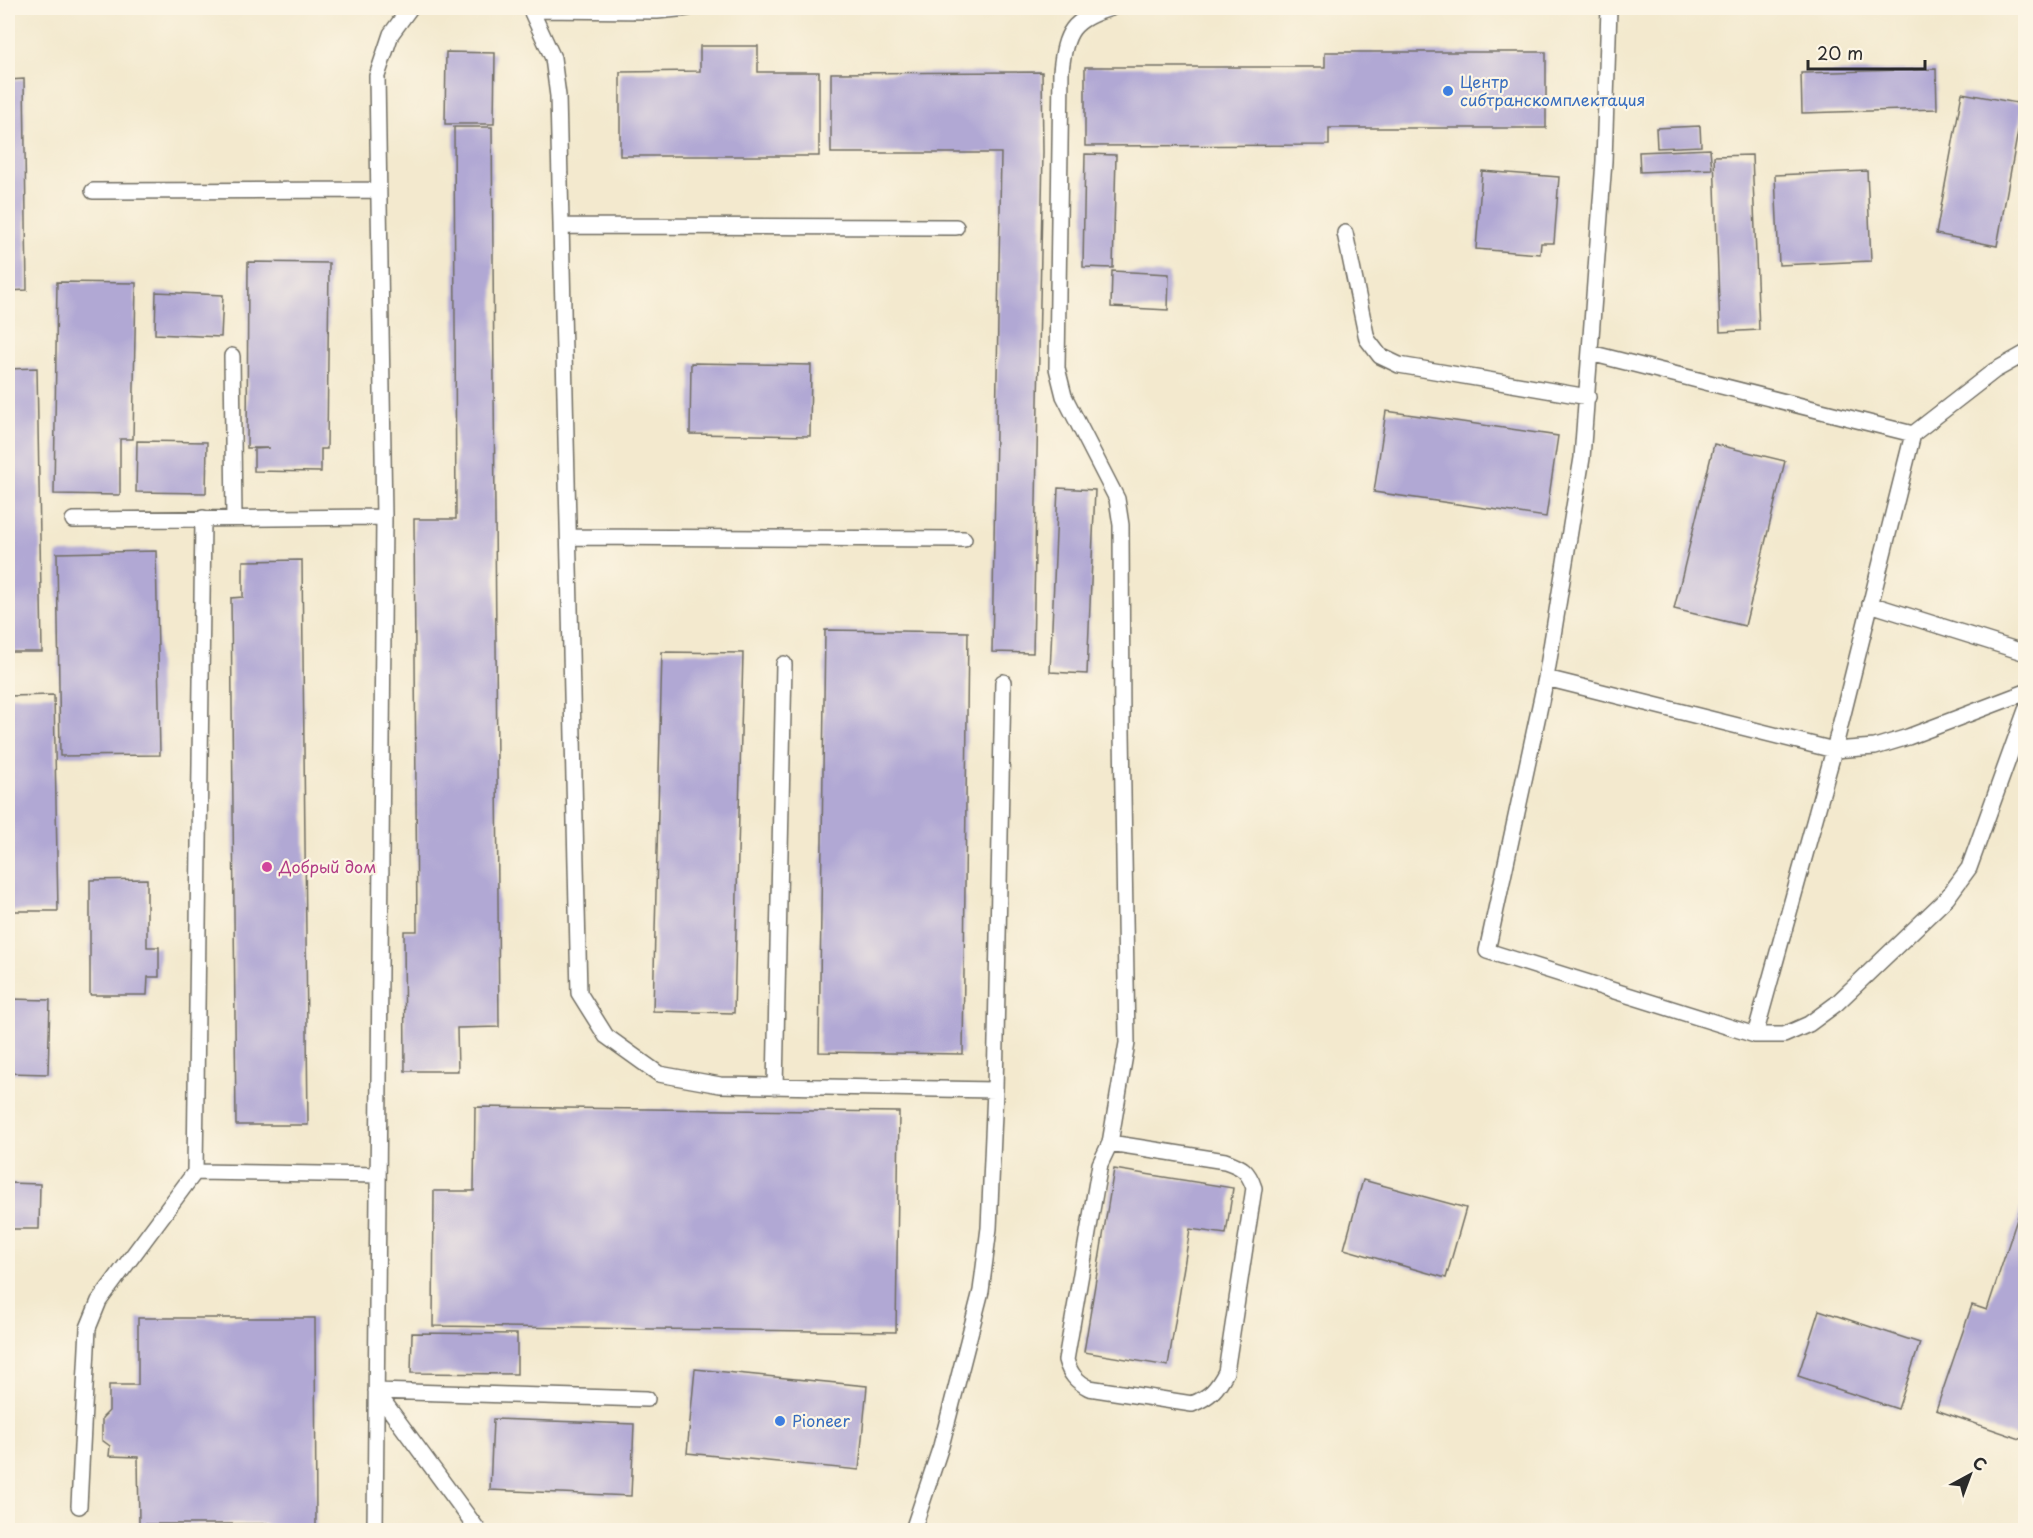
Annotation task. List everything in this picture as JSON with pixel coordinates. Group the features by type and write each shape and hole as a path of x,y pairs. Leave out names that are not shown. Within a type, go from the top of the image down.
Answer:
{"lane":[{"path":"375,1530 384,517 377,76 391,34 410,8"},
{"path":"688,8 657,11 531,9 553,58 558,96 579,993 606,1036 659,1074 720,1085 995,1090"},
{"path":"1110,1143 1225,1161 1249,1174 1254,1188 1226,1371 1217,1389 1204,1399 1192,1404 1089,1388 1078,1382 1070,1373 1066,1360 1100,1164 1110,1143 1127,1043 1121,525 1117,499 1065,396 1057,368 1063,47 1070,32 1084,18 1111,8"},
{"path":"1609,8 1604,161 1582,458 1546,678 1487,951 1755,1035 1784,1035 1809,1024 1836,1004 1947,898 1969,868 2025,710"},
{"path":"93,191 379,190"},
{"path":"562,226 956,227"},
{"path":"1345,232 1367,339 1380,356 1399,365 1588,397"},
{"path":"1590,353 1913,434"},
{"path":"1755,1035 1834,750 1913,434 1994,371 2025,353"},
{"path":"232,356 234,518"},
{"path":"73,520 384,517"},
{"path":"79,1506 88,1328 99,1301 195,1172 203,518"},
{"path":"569,537 964,538"},
{"path":"1870,604 2025,653"},
{"path":"775,1087 784,664"},
{"path":"1546,678 1834,750 1875,747 1908,737 2025,692"},
{"path":"913,1530 941,1446 981,1291 989,1228 995,1090 1003,682"},
{"path":"195,1172 378,1175"},
{"path":"376,1391 647,1400"},
{"path":"376,1391 478,1530"}],"building":[{"path":"700,46 758,46 758,72 819,72 819,156 620,156 620,72 700,71"},
{"path":"446,52 495,53 494,124 445,124"},
{"path":"1325,52 1546,52 1546,128 1329,128 1329,145 1085,146 1085,67 1325,67"},
{"path":"1936,69 1937,109 1802,113 1801,73"},
{"path":"1042,72 1043,152 1033,653 992,652 1001,153 831,153 831,73"},
{"path":"24,79 27,290 8,291 8,80"},
{"path":"1962,93 2023,104 1997,246 1936,234"},
{"path":"1700,126 1701,146 1657,148 1656,128"},
{"path":"454,127 492,127 499,1027 457,1028 458,1071 405,1071 404,931 417,931 414,519 456,519"},
{"path":"1710,149 1712,169 1640,172 1639,152"},
{"path":"1085,154 1116,155 1113,268 1083,267"},
{"path":"1752,155 1759,330 1720,332 1714,156"},
{"path":"1482,171 1559,177 1554,243 1541,243 1540,254 1476,249"},
{"path":"1867,171 1871,261 1779,265 1775,175"},
{"path":"248,262 329,263 327,449 321,449 321,472 254,471 254,449 270,448 247,448"},
{"path":"1112,271 1169,274 1168,310 1111,307"},
{"path":"57,282 136,283 133,439 120,439 120,495 54,494"},
{"path":"156,292 223,295 221,337 155,334"},
{"path":"691,363 811,365 810,436 690,434"},
{"path":"37,368 42,652 8,652 8,369"},
{"path":"1386,411 1558,436 1546,517 1374,492"},
{"path":"137,441 207,442 206,493 136,492"},
{"path":"1714,444 1785,461 1745,626 1674,609"},
{"path":"1058,488 1095,490 1087,674 1050,672"},
{"path":"156,551 160,755 60,756 57,553"},
{"path":"302,560 308,1125 236,1125 231,598 243,597 243,561"},
{"path":"825,630 968,632 963,1054 819,1052"},
{"path":"662,652 743,653 734,1013 653,1011"},
{"path":"54,695 58,911 8,911 8,696"},
{"path":"147,879 147,947 159,947 159,977 148,977 147,995 90,995 90,880"},
{"path":"8,999 50,1000 48,1074 8,1073"},
{"path":"475,1107 899,1112 896,1332 433,1326 434,1191 474,1191"},
{"path":"1114,1169 1233,1188 1226,1234 1190,1229 1168,1366 1084,1352"},
{"path":"1363,1180 1466,1208 1446,1278 1344,1249"},
{"path":"8,1183 40,1184 39,1229 8,1229"},
{"path":"2021,1207 2026,1208 2026,1441 1936,1410 1972,1305 1987,1310"},
{"path":"1819,1310 1920,1343 1898,1409 1798,1376"},
{"path":"138,1318 315,1318 316,1530 267,1530 267,1524 139,1524 138,1457 109,1456 110,1446 102,1440 102,1418 109,1411 109,1385 138,1385"},
{"path":"412,1333 517,1334 517,1374 411,1373"},
{"path":"695,1369 867,1386 859,1470 687,1453"},
{"path":"493,1419 634,1424 631,1496 490,1490"}],"place":[{"name":"Центр сибтранскомплектация","path":"1448,91"},
{"name":"Добрый дом","path":"267,867"},
{"name":"Pioneer","path":"780,1421"}]}
